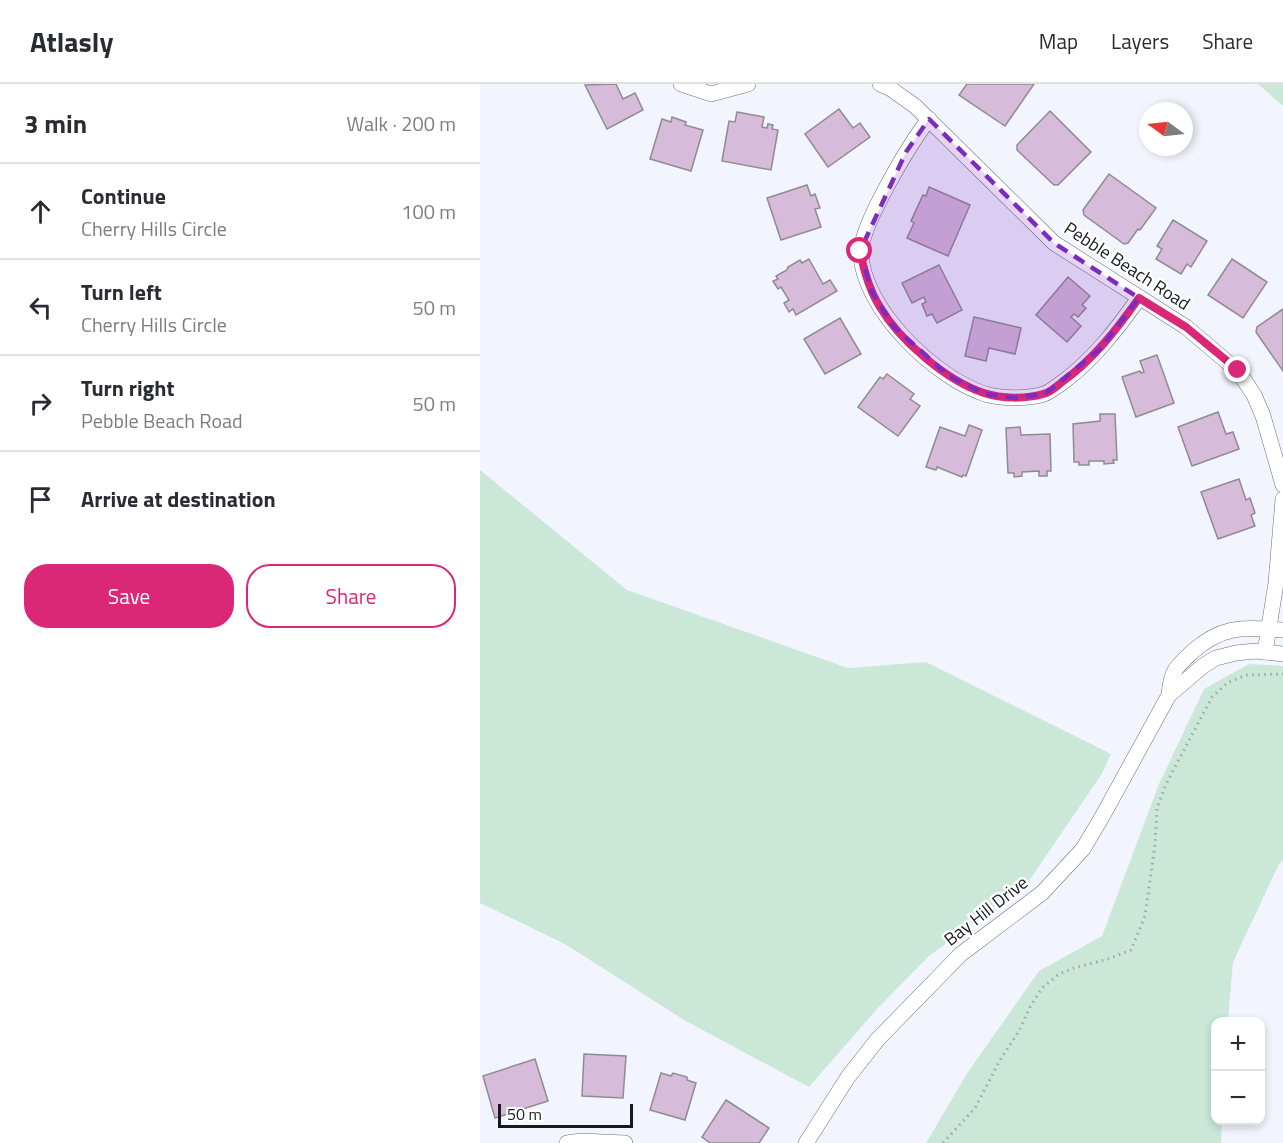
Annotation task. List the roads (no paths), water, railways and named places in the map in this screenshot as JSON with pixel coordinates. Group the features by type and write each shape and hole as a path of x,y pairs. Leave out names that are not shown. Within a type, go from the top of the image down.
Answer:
{"street":[{"path":"681,84 711,94 748,84"},
{"name":"Pebble Beach Road","path":"880,84 915,106 1054,243 1186,327 1238,370 1254,395 1263,416 1283,485"},
{"path":"929,120 901,160 870,221 860,251 869,284 880,308 894,327 918,351 949,376 985,394 1015,398 1045,394 1076,372 1100,349 1139,298"},
{"path":"1265,652 1276,629 1276,583 1283,499"},
{"name":"Bay Hill Drive","path":"1169,695 1171,675 1183,660 1220,632 1245,628 1276,629"},
{"name":"Bay Hill Drive","path":"806,1143 848,1077 878,1039 961,954 1042,893 1083,849 1169,695 1216,658 1236,653 1283,654"},
{"path":"567,1143 581,1141 625,1143"}]}
